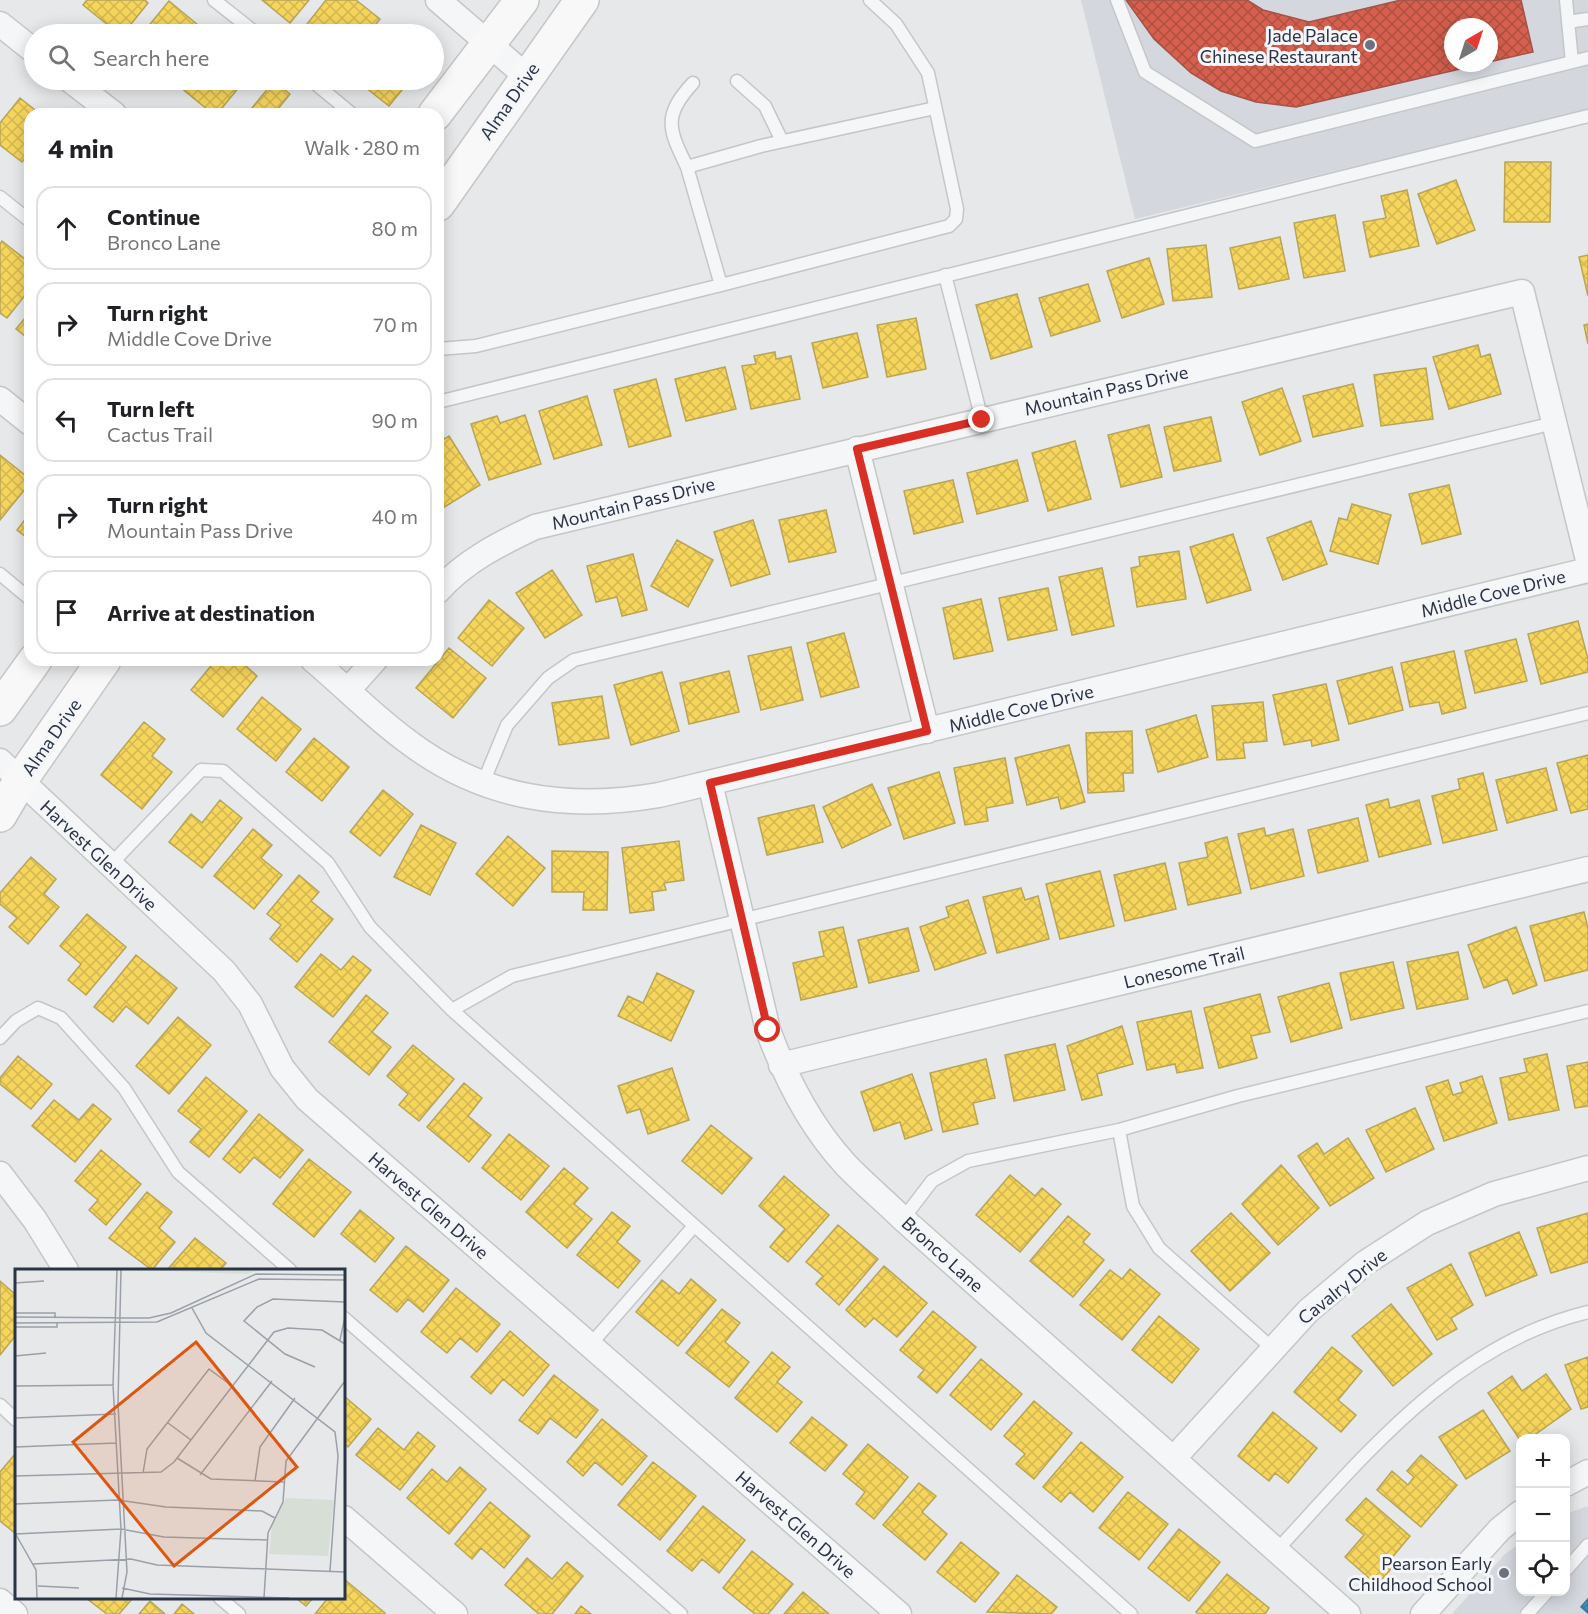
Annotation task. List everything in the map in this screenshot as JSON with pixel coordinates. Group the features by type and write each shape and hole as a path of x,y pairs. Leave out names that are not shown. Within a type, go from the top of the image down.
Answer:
{"main road":[{"path":"440,108 522,0"},
{"name":"Alma Drive","path":"444,195 526,76 582,0"},
{"path":"0,709 31,666"},
{"name":"Alma Drive","path":"0,815 10,771 99,666"}],"street":[{"path":"438,0 526,76"},
{"path":"0,24 24,43"},
{"path":"83,90 106,108"},
{"name":"Mountain Pass Drive","path":"444,584 489,548 535,527 1522,292 1588,560"},
{"path":"0,399 24,418"},
{"path":"857,449 927,731"},
{"name":"Middle Cove Drive","path":"320,666 407,741 451,770 483,783 555,802 617,803 927,731 1588,570"},
{"path":"348,690 370,666"},
{"name":"Harvest Glen Drive","path":"10,771 224,972 250,1004 282,1068 307,1099 899,1614"},
{"name":"Bronco Lane","path":"710,783 768,1030 780,1065 807,1115 846,1164 903,1219 1348,1614"},
{"name":"Lonesome Trail","path":"780,1065 1588,869"},
{"name":"Cavalry Drive","path":"1174,1458 1308,1311 1365,1263 1427,1223 1494,1194 1588,1168"},
{"path":"0,1174 35,1220 65,1269"},
{"path":"1570,1482 1588,1472"},
{"path":"1423,1614 1500,1529 1516,1517"},
{"path":"345,1519 455,1614"},
{"path":"0,1601 15,1614"}],"lane":[{"path":"214,0 244,24"},
{"path":"444,349 476,346 950,226 956,219 957,209 928,73 896,24 870,0"},
{"path":"1117,0 1145,72 1255,141 1588,58"},
{"path":"1566,0 1572,62"},
{"path":"1568,22 1588,18"},
{"path":"737,81 765,106 782,141"},
{"path":"693,83 675,102 671,134 687,167 721,285"},
{"path":"323,90 345,108"},
{"path":"687,167 782,141 935,108"},
{"path":"444,401 1588,116"},
{"path":"0,197 24,216"},
{"path":"945,276 982,420"},
{"path":"483,783 507,725 548,678 574,660 1554,423"},
{"path":"0,574 24,594"},
{"path":"452,1010 512,976 1588,713"},
{"path":"110,865 201,770 223,771 328,863 370,927 452,1010 1131,1614"},
{"path":"0,1038 16,1021 38,1008 61,1018 124,1088 177,1172 289,1269"},
{"path":"903,1219 932,1181 968,1161 1119,1130 1238,1096 1588,1011"},
{"path":"1119,1130 1133,1206 1158,1248 1273,1349"},
{"path":"590,1345 694,1226"},
{"path":"1277,1550 1386,1432 1477,1358 1553,1320 1588,1311"},
{"path":"345,1318 681,1614"},
{"path":"0,1405 15,1419"},
{"path":"1570,1565 1588,1545"},
{"path":"1527,1614 1543,1596"},
{"path":"221,1599 239,1614"}],"shaded area":[{"path":"1081,0 1588,0 1588,110 1135,219"},
{"name":"Pearson Early Childhood School","path":"1588,1506 1588,1614 1452,1614 1505,1554 1516,1546 1516,1596 1570,1596 1570,1513"}],"building: Homes":[{"path":"87,0 145,0 148,3 131,24 107,24 83,5"},
{"path":"262,0 309,0 290,23"},
{"path":"326,0 356,0 380,19 376,24 307,24"},
{"path":"169,1 197,24 150,24"},
{"path":"183,90 237,90 222,108 206,108"},
{"path":"267,90 285,90 290,94 279,108 252,108"},
{"path":"369,90 402,90 389,106"},
{"path":"20,98 32,108 24,108 24,160 22,162 0,145 0,123"},
{"path":"1505,162 1551,162 1550,222 1504,222"},
{"path":"1456,180 1475,230 1437,244 1418,194"},
{"path":"1407,190 1419,246 1370,257 1363,222 1386,218 1381,196"},
{"path":"1335,215 1345,271 1304,278 1294,223"},
{"path":"1280,237 1289,279 1239,289 1230,248"},
{"path":"2,241 24,258 24,297 7,318 0,313 0,244"},
{"path":"1206,245 1212,297 1173,301 1167,249"},
{"path":"1588,255 1588,296 1579,257"},
{"path":"1149,258 1164,304 1122,318 1107,271"},
{"path":"1088,284 1100,321 1051,336 1039,298"},
{"path":"1017,294 1032,347 991,359 976,305"},
{"path":"916,318 926,369 887,377 877,325"},
{"path":"24,319 24,335 16,329"},
{"path":"1588,324 1588,344 1584,325"},
{"path":"857,333 868,377 823,388 812,343"},
{"path":"1478,345 1481,357 1490,354 1501,394 1449,409 1433,357"},
{"path":"775,352 776,359 791,356 800,399 751,409 742,366 756,364 754,356"},
{"path":"725,367 736,409 686,421 675,379"},
{"path":"1426,368 1433,419 1381,426 1374,375"},
{"path":"656,379 671,436 629,447 614,390"},
{"path":"1353,384 1363,426 1313,437 1303,396"},
{"path":"1282,388 1301,441 1260,455 1242,402"},
{"path":"587,396 602,445 554,459 539,411"},
{"path":"525,415 541,464 489,480 471,424 497,416 500,423"},
{"path":"1211,417 1221,461 1174,471 1164,427"},
{"path":"1149,425 1162,477 1121,487 1108,435"},
{"path":"449,436 480,485 444,507 444,439"},
{"path":"1075,441 1091,499 1048,511 1032,453"},
{"path":"0,455 24,474 24,490 0,520"},
{"path":"1017,460 1028,501 977,514 967,473"},
{"path":"953,480 963,522 914,534 904,491"},
{"path":"1449,485 1461,534 1422,544 1409,494"},
{"path":"1352,504 1391,515 1378,564 1330,551 1339,518 1347,520"},
{"path":"826,510 836,552 789,562 779,520"},
{"path":"753,520 770,574 731,586 714,532"},
{"path":"24,521 24,535 17,530"},
{"path":"1311,521 1327,564 1283,580 1267,538"},
{"path":"1233,534 1251,590 1207,603 1190,547"},
{"path":"677,540 713,560 688,607 651,586"},
{"path":"1179,551 1186,599 1137,607 1131,568 1140,566 1139,557"},
{"path":"633,554 647,610 622,616 617,597 596,602 587,566"},
{"path":"1102,568 1114,626 1072,635 1059,577"},
{"path":"552,570 582,615 545,638 516,593"},
{"path":"1048,588 1057,630 1008,640 999,598"},
{"path":"981,599 993,651 954,659 943,608"},
{"path":"489,600 524,628 492,666 458,638"},
{"path":"1578,621 1588,659 1588,672 1541,684 1528,634"},
{"path":"844,633 859,687 821,697 807,643"},
{"path":"1516,639 1527,681 1475,693 1465,651"},
{"path":"791,647 803,700 761,710 748,656"},
{"path":"449,648 486,678 453,718 416,688 434,666 444,666 444,654"},
{"path":"1454,651 1466,708 1442,714 1439,702 1410,707 1401,663"},
{"path":"211,666 246,666 257,676 223,717 191,690"},
{"path":"1392,667 1403,710 1349,724 1337,681"},
{"path":"729,671 739,712 689,724 680,683"},
{"path":"662,672 679,731 631,745 614,685"},
{"path":"1326,684 1339,740 1312,746 1311,740 1284,745 1273,695"},
{"path":"602,696 609,738 559,745 552,703"},
{"path":"262,697 301,729 276,761 237,729"},
{"path":"1263,702 1267,741 1243,743 1245,758 1217,760 1212,706"},
{"path":"1196,715 1208,757 1158,772 1146,730"},
{"path":"144,722 165,739 152,756 172,772 142,809 101,775"},
{"path":"1132,731 1133,773 1123,773 1124,791 1088,793 1086,733"},
{"path":"314,738 349,767 322,801 286,772"},
{"path":"1069,745 1085,802 1061,809 1058,797 1027,805 1015,758"},
{"path":"1588,755 1588,809 1571,813 1557,763"},
{"path":"1005,758 1013,803 986,808 988,821 965,825 954,768"},
{"path":"1546,768 1557,810 1507,823 1496,780"},
{"path":"939,772 955,823 904,839 888,788"},
{"path":"1483,773 1497,830 1443,843 1432,796 1460,789 1458,779"},
{"path":"872,784 891,825 842,848 823,807"},
{"path":"383,790 413,814 380,856 350,832"},
{"path":"1388,799 1390,808 1419,800 1431,844 1379,857 1366,805"},
{"path":"220,800 242,818 202,868 169,842 191,814 202,823"},
{"path":"814,805 823,842 767,855 758,818"},
{"path":"1358,818 1368,861 1318,873 1308,830"},
{"path":"421,825 456,843 430,895 394,877"},
{"path":"1264,828 1266,836 1293,829 1304,876 1251,889 1238,834"},
{"path":"253,829 272,845 261,858 282,875 254,909 214,876"},
{"path":"508,836 545,868 513,906 476,874"},
{"path":"1227,837 1241,893 1188,905 1179,863 1208,857 1205,843"},
{"path":"679,841 684,880 664,883 666,890 652,892 654,910 630,913 622,848"},
{"path":"552,851 608,852 607,910 583,910 584,892 552,892"},
{"path":"31,857 56,879 44,894 59,907 28,944 9,927 17,918 0,904 0,893"},
{"path":"1165,863 1176,909 1125,921 1114,875"},
{"path":"1100,871 1114,926 1060,939 1046,884"},
{"path":"299,875 319,892 311,901 333,919 297,962 270,939 281,925 267,914"},
{"path":"1021,888 1025,900 1038,896 1049,939 997,953 983,897"},
{"path":"968,900 986,953 935,970 920,927 949,917 946,907"},
{"path":"1584,912 1588,928 1588,970 1545,981 1530,926"},
{"path":"87,914 126,947 86,995 68,980 81,964 60,946"},
{"path":"843,927 857,987 801,1000 793,963 824,956 819,932"},
{"path":"1516,927 1537,985 1513,994 1507,979 1484,988 1468,945"},
{"path":"908,928 919,971 869,983 858,940"},
{"path":"1458,952 1468,999 1417,1009 1407,962"},
{"path":"321,954 341,970 353,956 371,970 333,1017 295,987"},
{"path":"136,955 177,988 148,1024 126,1006 113,1022 94,1007"},
{"path":"1393,962 1404,1008 1351,1020 1340,973"},
{"path":"657,973 694,991 671,1041 618,1016 628,996 643,1003"},
{"path":"1329,983 1342,1028 1291,1042 1278,997"},
{"path":"1260,994 1270,1032 1251,1036 1257,1058 1219,1068 1204,1008"},
{"path":"366,995 388,1013 372,1032 391,1047 369,1075 329,1042"},
{"path":"1191,1011 1203,1068 1177,1073 1175,1064 1147,1070 1137,1022"},
{"path":"178,1017 211,1045 169,1094 136,1066"},
{"path":"1122,1026 1133,1064 1097,1074 1102,1095 1082,1100 1067,1046"},
{"path":"1055,1044 1065,1090 1014,1101 1005,1055"},
{"path":"413,1045 454,1079 419,1121 399,1105 408,1094 387,1076"},
{"path":"1547,1054 1559,1110 1509,1120 1500,1078 1527,1072 1524,1059"},
{"path":"18,1056 52,1084 31,1109 0,1084 0,1078"},
{"path":"986,1059 995,1098 973,1103 978,1124 943,1132 930,1073"},
{"path":"1588,1062 1588,1106 1575,1108 1567,1066"},
{"path":"672,1068 689,1120 648,1134 640,1109 627,1113 618,1086"},
{"path":"912,1074 932,1130 905,1139 900,1122 874,1131 861,1092"},
{"path":"1482,1076 1497,1123 1444,1141 1426,1087 1448,1080 1453,1095 1463,1092 1460,1083"},
{"path":"206,1077 247,1111 209,1157 190,1142 201,1129 178,1111"},
{"path":"464,1083 482,1098 468,1116 491,1135 469,1162 427,1127"},
{"path":"54,1100 79,1120 93,1104 111,1119 75,1162 32,1126"},
{"path":"1415,1108 1434,1149 1386,1172 1366,1130"},
{"path":"259,1114 303,1150 280,1178 254,1157 240,1173 223,1159"},
{"path":"711,1125 752,1158 722,1194 682,1161"},
{"path":"509,1134 549,1166 521,1200 482,1168"},
{"path":"1348,1138 1374,1178 1330,1206 1298,1156 1317,1143 1324,1154"},
{"path":"101,1150 141,1184 106,1225 89,1210 98,1200 75,1181"},
{"path":"309,1159 351,1192 314,1237 273,1204"},
{"path":"1281,1165 1319,1208 1278,1245 1242,1204"},
{"path":"564,1168 588,1188 574,1204 592,1219 567,1248 526,1212"},
{"path":"1010,1175 1035,1196 1042,1188 1061,1204 1020,1252 976,1215"},
{"path":"784,1176 829,1215 788,1262 770,1247 785,1229 759,1206"},
{"path":"147,1192 172,1212 159,1228 175,1242 153,1269 109,1238"},
{"path":"360,1210 394,1238 375,1262 341,1234"},
{"path":"612,1212 630,1226 617,1242 640,1261 618,1288 577,1255"},
{"path":"1231,1213 1270,1253 1230,1291 1191,1251"},
{"path":"1588,1213 1588,1262 1551,1273 1537,1228"},
{"path":"1068,1216 1090,1234 1083,1242 1104,1260 1073,1297 1030,1261"},
{"path":"838,1225 878,1259 839,1305 816,1284 823,1276 806,1262"},
{"path":"1519,1232 1537,1275 1486,1296 1469,1253"},
{"path":"195,1238 226,1263 221,1269 168,1269"},
{"path":"406,1246 449,1280 423,1312 408,1299 397,1312 370,1290"},
{"path":"1451,1264 1473,1305 1451,1318 1457,1329 1437,1340 1407,1288"},
{"path":"884,1266 927,1303 897,1337 874,1318 865,1327 846,1310"},
{"path":"1130,1269 1160,1294 1122,1340 1080,1305 1110,1270 1122,1279"},
{"path":"691,1279 716,1300 678,1346 636,1312 662,1280 679,1294"},
{"path":"0,1281 15,1294 15,1336 0,1355"},
{"path":"456,1288 500,1324 477,1352 460,1338 447,1353 421,1332"},
{"path":"1391,1304 1432,1354 1393,1386 1352,1336"},
{"path":"722,1309 740,1323 725,1342 749,1362 729,1387 686,1353"},
{"path":"933,1311 976,1347 937,1393 918,1377 924,1370 900,1350"},
{"path":"1159,1316 1199,1349 1172,1383 1132,1350"},
{"path":"510,1331 549,1365 523,1396 503,1379 491,1394 471,1377"},
{"path":"1332,1347 1362,1371 1338,1400 1356,1415 1341,1432 1294,1392"},
{"path":"772,1352 790,1367 777,1382 802,1402 777,1432 735,1398"},
{"path":"1588,1357 1588,1407 1581,1409 1565,1365"},
{"path":"981,1359 1022,1394 991,1430 950,1395"},
{"path":"1546,1374 1571,1409 1536,1434 1516,1434 1488,1393 1512,1376 1522,1391"},
{"path":"554,1375 598,1410 576,1438 550,1418 538,1434 519,1420"},
{"path":"345,1397 371,1419 348,1447 345,1444"},
{"path":"1034,1401 1072,1433 1034,1479 1016,1464 1025,1454 1004,1436"},
{"path":"1483,1410 1510,1451 1466,1479 1439,1437"},
{"path":"1273,1412 1317,1448 1288,1483 1275,1473 1269,1481 1238,1456"},
{"path":"812,1417 847,1445 825,1471 790,1443"},
{"path":"602,1419 647,1456 622,1485 595,1462 583,1476 567,1462"},
{"path":"378,1428 404,1450 418,1432 435,1446 400,1490 356,1455"},
{"path":"1081,1442 1123,1477 1093,1512 1070,1492 1061,1502 1043,1487"},
{"path":"868,1444 908,1477 874,1519 856,1504 865,1492 843,1474"},
{"path":"15,1454 15,1533 0,1521 0,1472"},
{"path":"1421,1455 1457,1485 1421,1527 1377,1490 1392,1471 1408,1485 1414,1477 1407,1471"},
{"path":"653,1462 696,1496 660,1540 618,1505"},
{"path":"460,1467 486,1489 449,1534 407,1498 432,1469 447,1482"},
{"path":"919,1483 936,1496 922,1512 947,1534 925,1560 883,1525"},
{"path":"1128,1492 1168,1524 1139,1560 1099,1528"},
{"path":"1366,1498 1410,1536 1390,1560 1395,1564 1377,1585 1345,1557 1364,1535 1346,1520"},
{"path":"490,1502 530,1536 504,1568 481,1548 472,1559 455,1544"},
{"path":"703,1506 745,1540 719,1573 702,1559 692,1571 667,1551"},
{"path":"1179,1529 1220,1562 1189,1601 1148,1568"},
{"path":"961,1542 999,1573 975,1602 937,1572"},
{"path":"752,1551 793,1584 768,1614 755,1614 723,1588"},
{"path":"527,1558 552,1579 567,1562 583,1576 552,1614 539,1614 505,1585"},
{"path":"1227,1574 1269,1608 1265,1614 1199,1614 1196,1612"},
{"path":"1017,1575 1057,1607 1051,1614 987,1612"},
{"path":"345,1580 385,1613 384,1614 315,1614 327,1599 345,1599"},
{"path":"803,1592 829,1614 784,1614"},
{"path":"87,1599 132,1599 119,1614 107,1614"},
{"path":"297,1599 312,1599 306,1606"},
{"path":"150,1601 165,1614 139,1614"},
{"path":"182,1604 194,1614 174,1614"},
{"path":"581,1606 591,1614 575,1614"}],"building: Shops":[{"path":"1126,0 1247,0 1263,10 1309,22 1401,0 1521,0 1533,52 1498,60 1498,18 1444,18 1444,72 1447,72 1296,107 1256,102 1221,91 1191,73 1154,39"}],"building: Schools":[{"path":"1588,1599 1588,1613 1581,1607"}],"place":[{"name":"Jade Palace Chinese Restaurant","path":"1370,45"},
{"name":"Pearson Early Childhood School","path":"1504,1573"}],"route":[{"path":"768,1030 710,783 927,731 857,449 982,420"}]}
